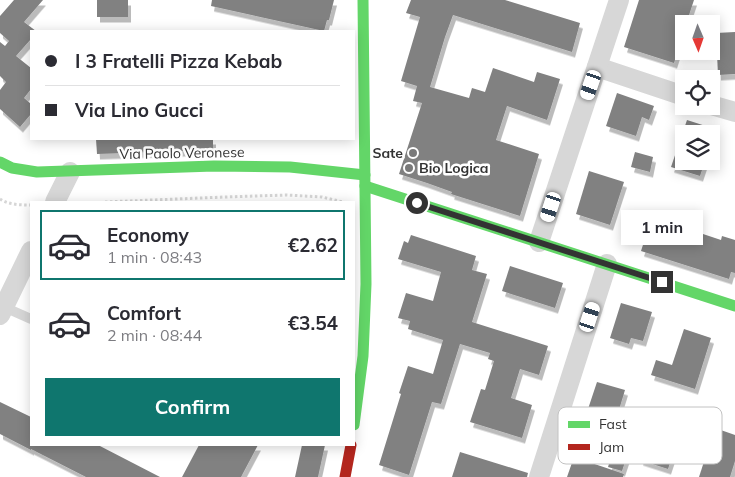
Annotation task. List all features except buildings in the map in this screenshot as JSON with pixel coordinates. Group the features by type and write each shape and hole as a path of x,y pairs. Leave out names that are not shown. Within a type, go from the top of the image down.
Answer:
{"street":[{"path":"355,417 363,356 366,284 363,0"},
{"path":"539,242 620,0"},
{"path":"597,67 675,93"},
{"path":"720,108 735,112"},
{"name":"Via Paolo Veronese","path":"0,162 24,171 70,172 214,166 290,167 365,181 539,242 735,306"},
{"path":"56,201 70,172"},
{"path":"2,311 30,253"},
{"path":"562,407 608,264"},
{"path":"539,477 558,418"},
{"path":"345,477 351,446"}],"lane":[{"path":"2,311 30,320"}],"path":[{"path":"129,201 287,195 322,197 340,201"},
{"path":"0,199 3,202 30,205"}],"traffic: fast":[{"path":"355,417 363,356 366,284 363,0"},
{"path":"0,162 12,168 37,172 214,166 290,167 365,175"},
{"path":"365,186 735,306"}],"traffic: jam":[{"path":"345,477 351,446"}],"place":[{"name":"Sate","path":"413,153"},
{"name":"Bio Logica","path":"409,168"}],"route":[{"path":"417,203 662,282"}]}
